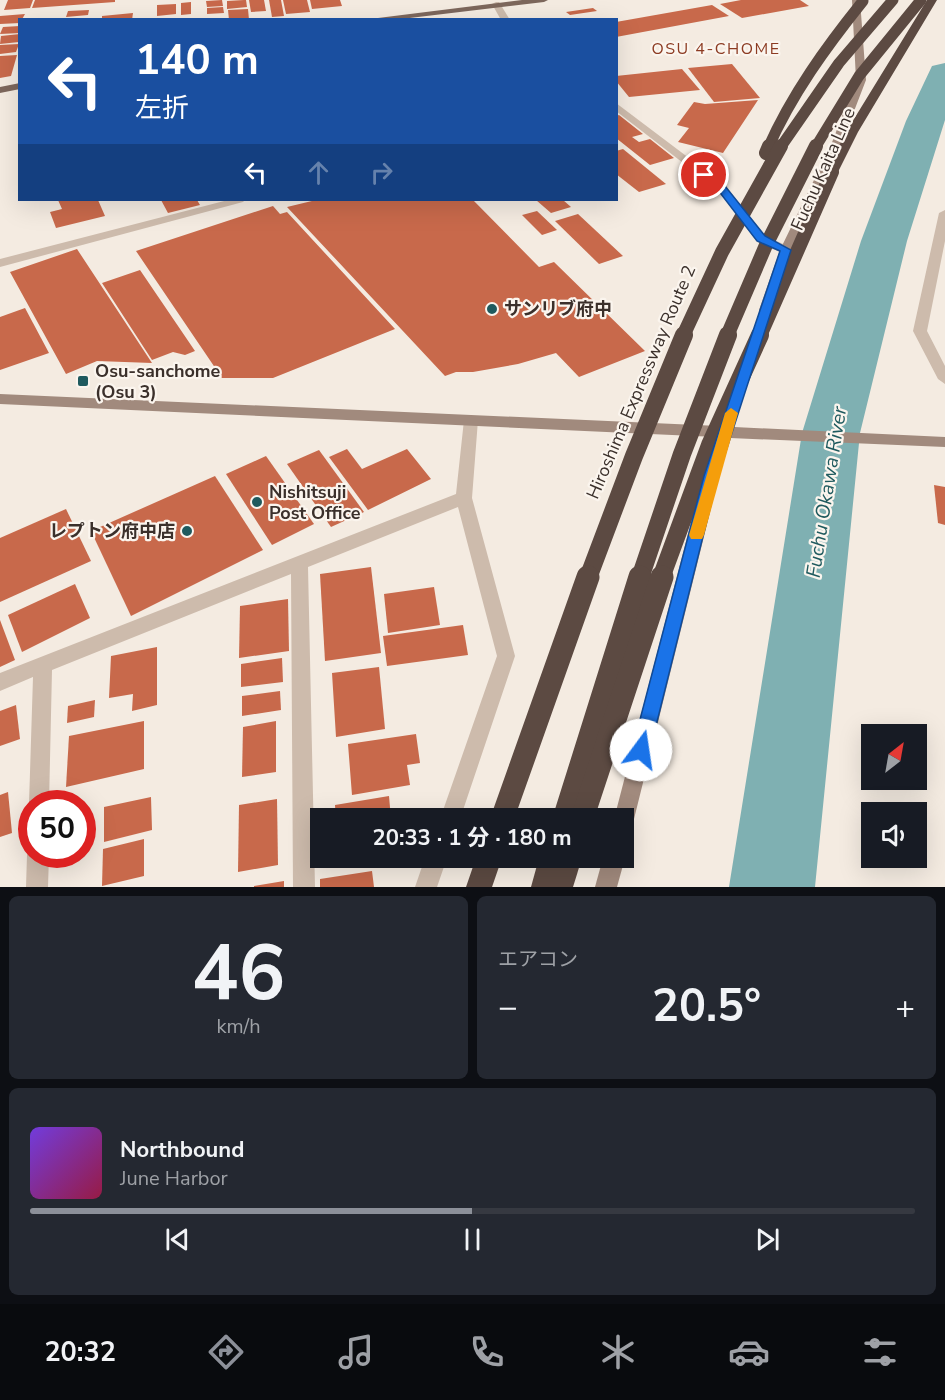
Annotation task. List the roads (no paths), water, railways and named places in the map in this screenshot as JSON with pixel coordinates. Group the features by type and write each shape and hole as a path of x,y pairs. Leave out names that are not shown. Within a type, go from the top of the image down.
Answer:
{"highway":[{"path":"747,203 773,135 788,107 807,75 863,0"},
{"name":"Hiroshima Expressway Route 2","path":"506,808 554,668 655,405 695,309 747,203 807,105 861,36 893,0"},
{"path":"567,808 695,415 780,211 805,163 856,81 921,0"},
{"path":"586,808 673,542 710,445 832,172 852,132 932,0"},
{"path":"479,887 486,868"},
{"path":"544,887 549,868"},
{"path":"560,887 566,868"}],"main road":[{"path":"382,18 544,0"},
{"name":"Fuchu Kaita Line","path":"627,808 708,488 725,431 786,250 836,145 861,80 856,0"},
{"path":"0,90 18,86"},
{"path":"0,399 938,442"},
{"path":"606,887 611,868"}],"street":[{"path":"496,4 505,18"},
{"path":"618,108 722,188 761,239 786,250"},
{"path":"0,263 235,201"},
{"path":"945,213 920,331 945,379"},
{"path":"454,808 506,656 464,498 471,420"},
{"path":"0,682 464,498"},
{"path":"299,563 304,887"},
{"path":"39,790 43,665"},
{"path":"37,887 38,868"},
{"path":"426,887 433,868"}],"waterway":[{"name":"Fuchu Okawa River","path":"772,887 831,433 884,241 925,121 945,74"}],"place":[{"name":"サンリブ府中","path":"492,309"},
{"name":"Osu-sanchome (Osu 3)","path":"83,381"},
{"name":"Nishitsuji Post Office","path":"257,502"},
{"name":"レプトン府中店","path":"187,531"}],"district":[{"name":"OSU 4-CHOME","path":"716,48"}]}
